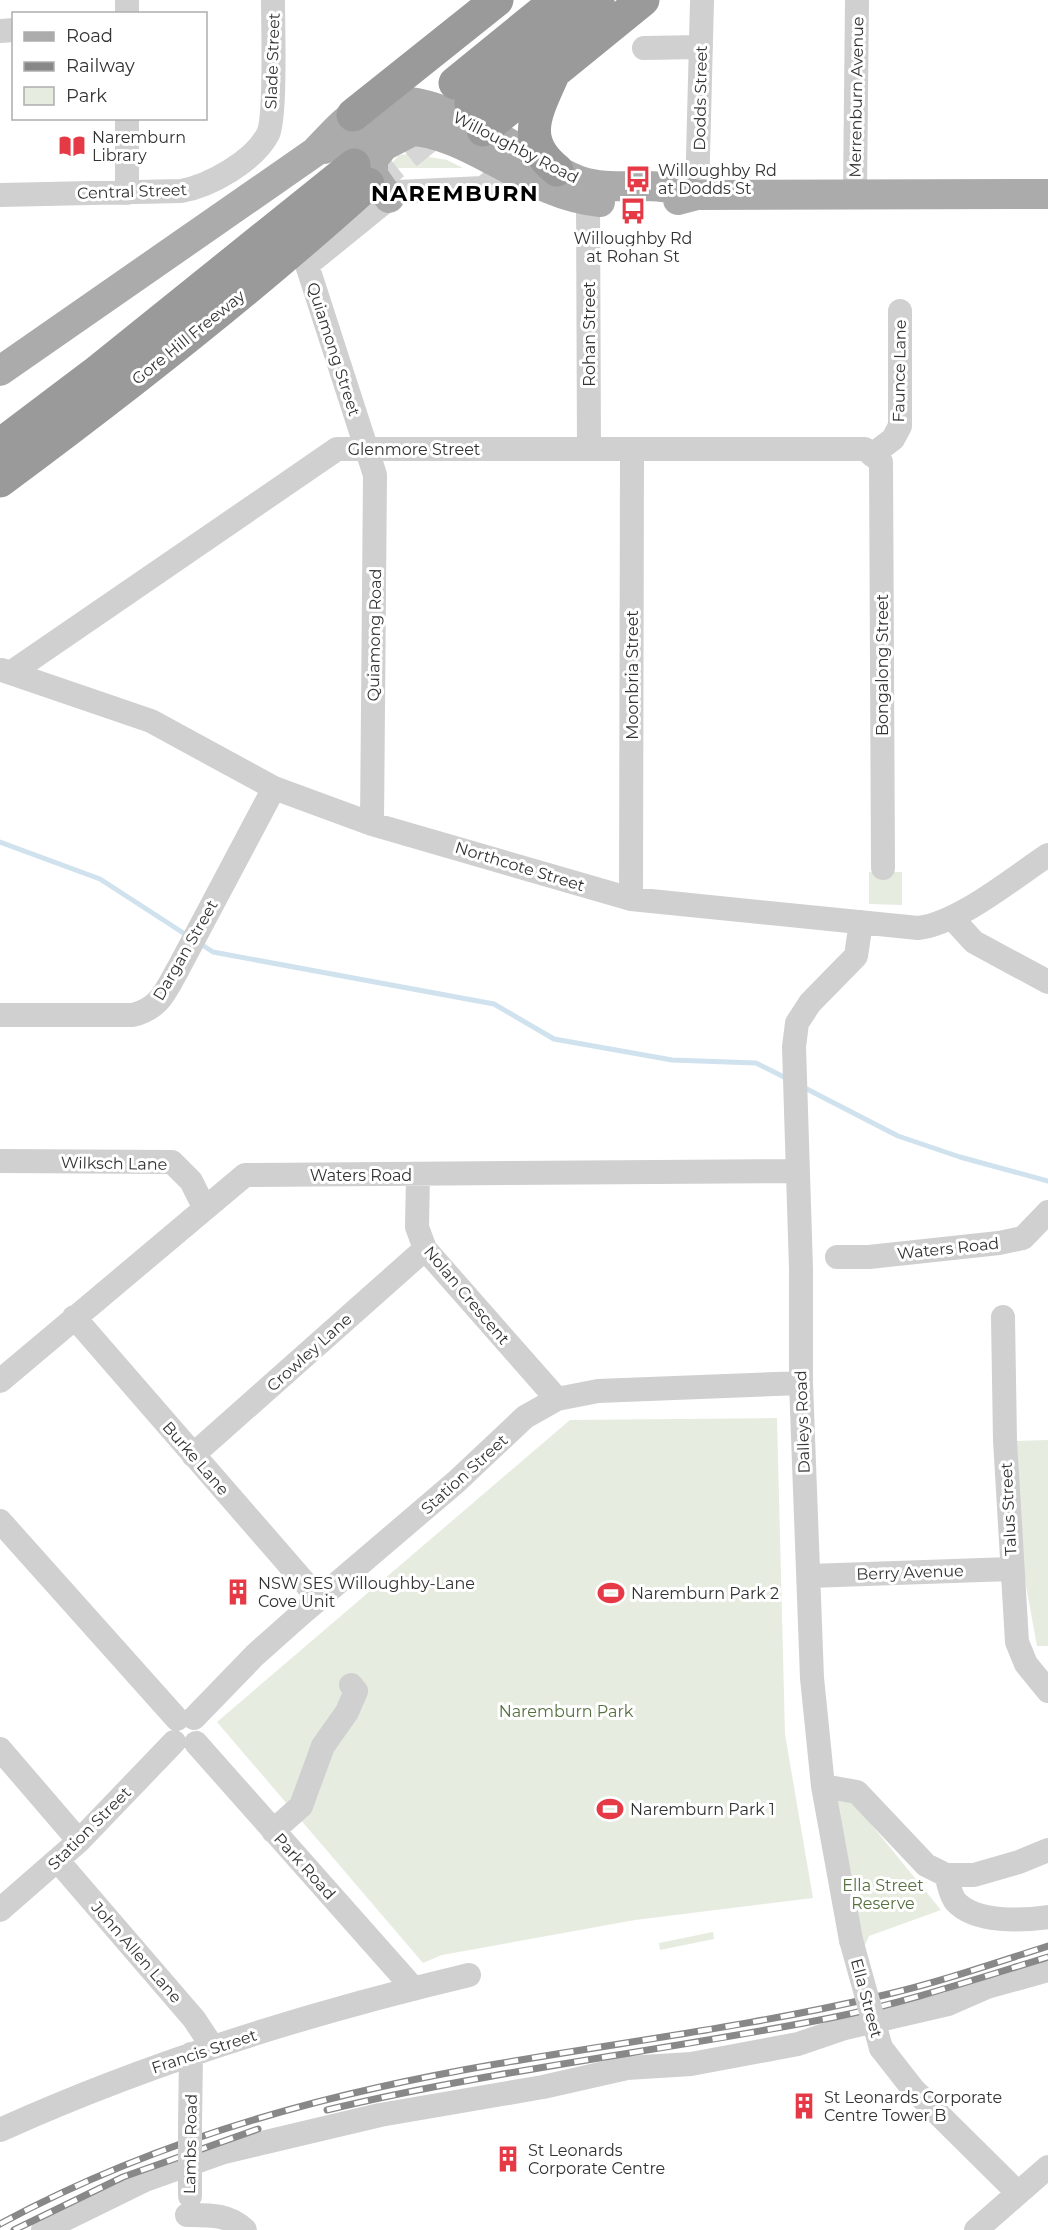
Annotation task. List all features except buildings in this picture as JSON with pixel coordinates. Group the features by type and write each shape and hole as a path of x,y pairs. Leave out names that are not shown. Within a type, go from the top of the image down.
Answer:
{"highway":[{"path":"353,115 497,0"},
{"path":"468,115 557,0"},
{"path":"468,115 598,0"},
{"path":"468,115 553,76 643,0"},
{"path":"553,76 538,111 534,130 542,156 557,170"},
{"name":"Gore Hill Freeway","path":"0,445 94,374 370,182"},
{"name":"Gore Hill Freeway","path":"0,481 104,404 278,265 370,182"}],"main road":[{"name":"Willoughby Road","path":"0,371 315,152 353,115 375,105 415,104 468,115 589,192"},
{"name":"Willoughby Road","path":"315,152 374,132 414,131 468,115"},
{"name":"Willoughby Road","path":"468,115 501,167 558,194 589,192 664,203 697,195 1048,194"},
{"path":"370,182 373,176 371,168 373,159 384,146 414,131"}],"street":[{"name":"Slade Street","path":"270,123 273,0"},
{"name":"Merrenburn Avenue","path":"855,193 857,0"},
{"name":"Dodds Street","path":"697,195 702,1"},
{"path":"644,48 701,47"},
{"path":"127,120 128,193"},
{"name":"Central Street","path":"2,198 200,188 215,180 251,153 268,132 270,123"},
{"name":"Quiamong Street","path":"366,448 307,265 370,182 401,191 483,188 491,182 501,167"},
{"name":"Rohan Street","path":"589,192 589,449"},
{"name":"Faunce Lane","path":"876,458 893,439 900,426 900,311"},
{"name":"Quiamong Road","path":"366,448 375,475 372,824"},
{"name":"Glenmore Street","path":"6,671 337,449 865,449 876,458"},
{"name":"Moonbria Street","path":"631,899 632,450"},
{"name":"Bongalong Street","path":"876,458 883,868"},
{"name":"Northcote Street","path":"6,671 151,721 274,789 372,824 631,899 918,928 934,926 952,918"},
{"name":"Dargan Street","path":"0,1015 134,1015 149,1011 162,998 274,789"},
{"path":"1048,855 952,918 974,942 1048,982"},
{"name":"Dalleys Road","path":"823,1786 812,1678 801,1383 801,1269 794,1047 797,1023 810,1002 856,956 861,922"},
{"name":"Wilksch Lane","path":"0,1161 172,1162 190,1181 204,1207"},
{"name":"Waters Road","path":"0,1381 204,1207 245,1175 535,1171 797,1171"},
{"name":"Nolan Crescent","path":"418,1174 417,1227 425,1249 557,1399"},
{"name":"Waters Road","path":"837,1257 869,1257 999,1243 1023,1238 1048,1212"},
{"name":"Crowley Lane","path":"193,1455 425,1249"},
{"name":"Burke Lane","path":"74,1317 319,1599"},
{"name":"Talus Street","path":"1003,1317 1011,1569 1017,1642 1026,1664 1048,1691"},
{"name":"Station Street","path":"0,1910 79,1841 255,1655 456,1482 525,1417 557,1399 598,1391 801,1383"},
{"name":"Park Road","path":"0,1521 414,1989"},
{"name":"Berry Avenue","path":"809,1576 1011,1569"},
{"path":"273,1831 301,1806 323,1746 347,1712 356,1691 351,1685"},
{"path":"0,1749 79,1841"},
{"path":"823,1786 856,1792 926,1864 946,1875 974,1875 1019,1862 1048,1850"},
{"name":"Ella Street","path":"823,1786 852,1940 881,2048 913,2089 1018,2193"},
{"name":"John Allen Lane","path":"58,1861 194,2019 202,2050"},
{"path":"946,1875 952,1896 966,1910 984,1915 1026,1920 1048,1917"},
{"path":"43,2230 145,2180 224,2152 380,2115 543,2087 627,2068 691,2064 798,2044 845,2028 948,2004 987,1987 1048,1970"},
{"name":"Francis Street","path":"0,2130 84,2092 202,2050 469,1975"},
{"name":"Lambs Road","path":"185,2214 190,2126 202,2050"},
{"path":"976,2230 1048,2167"},
{"path":"185,2214 217,2215 234,2220 245,2230"}],"green space":[{"path":"426,152 429,157 447,160 463,168 398,168 398,179 395,179 393,162 399,155"},
{"path":"869,872 902,872 902,905 869,904"},
{"name":"Naremburn Park","path":"777,1418 785,1734 813,1898 635,1920 442,1955 423,1963 217,1722 570,1420"},
{"path":"1048,1440 1048,1646 1037,1646 1022,1564 1017,1441"},
{"name":"Ella Street Reserve","path":"840,1799 853,1802 941,1910 869,1936 860,1956 834,1805"},
{"path":"713,1932 714,1939 660,1950 659,1943"}],"waterway":[{"path":"0,842 100,879 188,936"},
{"path":"199,943 213,952 494,1004 554,1039 672,1060 756,1063 788,1079"},
{"path":"801,1086 898,1136 960,1157 1048,1181"}],"tunnel":[{"path":"368,184 448,120"}],"railway":[{"path":"0,2224 91,2180 185,2142 331,2099 442,2074 818,2010 922,1985 1048,1946"},
{"path":"327,2110 452,2083 830,2018 913,1998 1048,1957"},
{"path":"14,2230 123,2177 258,2129"}],"place":[{"name":"Naremburn Library","path":"72,146"},
{"name":"Willoughby Rd at Dodds St","path":"638,179"},
{"name":"Willoughby Rd at Rohan St","path":"633,211"},
{"name":"NSW SES Willoughby-Lane Cove Unit","path":"238,1592"},
{"name":"Naremburn Park 2","path":"611,1593"},
{"name":"Naremburn Park 1","path":"610,1809"},
{"name":"St Leonards Corporate Centre Tower B","path":"804,2106"},
{"name":"St Leonards Corporate Centre","path":"508,2159"}],"district":[{"name":"NAREMBURN","path":"455,193"}]}
